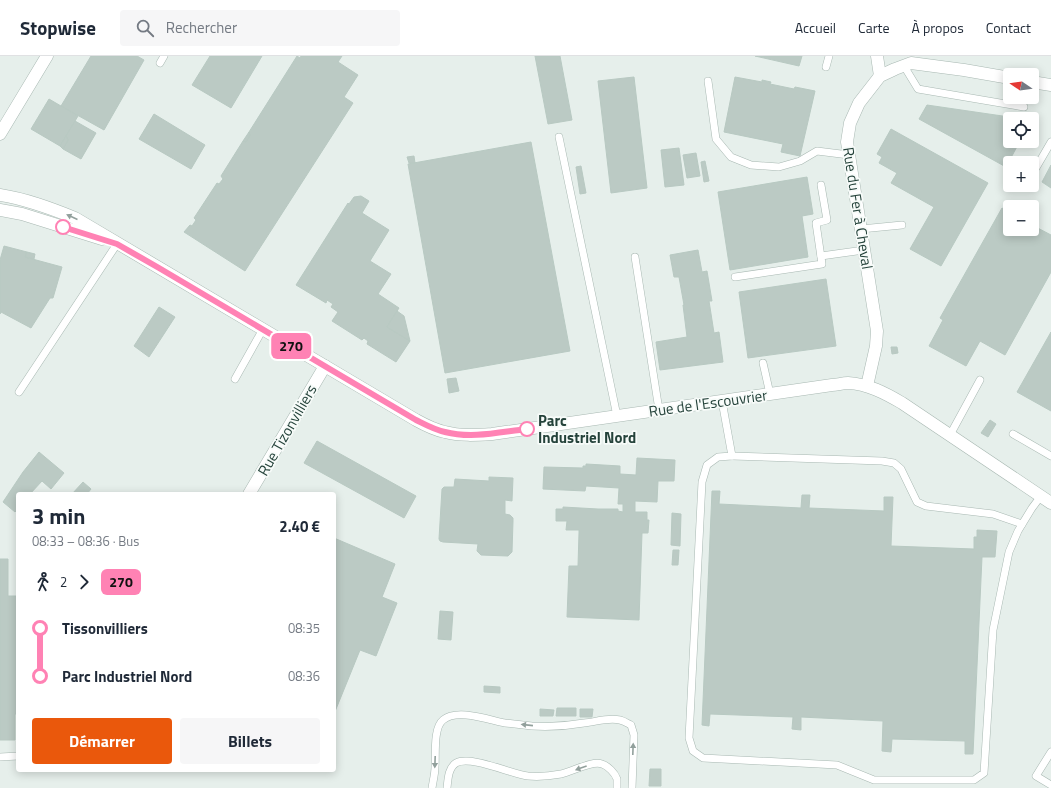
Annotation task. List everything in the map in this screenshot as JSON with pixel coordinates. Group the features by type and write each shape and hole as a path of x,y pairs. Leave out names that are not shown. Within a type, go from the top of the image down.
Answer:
{"street":[{"path":"0,134 47,56"},
{"path":"877,56 880,76"},
{"name":"Rue du Fer à Cheval","path":"867,386 876,346 877,331 847,142 850,123 859,103 880,76 911,63 1003,77"},
{"path":"1039,83 1051,85"},
{"path":"0,195 25,200 75,218 117,244"},
{"path":"0,210 22,214 117,244"},
{"name":"Rue de l'Escouvrier","path":"117,244 416,420 444,432 470,435 492,434 847,383 867,386 888,394 1051,503"},
{"name":"Rue Tizonvilliers","path":"250,492 324,366"}],"lane":[{"path":"826,67 829,56"},
{"path":"904,66 918,89 1024,108"},
{"path":"708,81 716,139 731,157 751,165 779,167 800,161 817,151 849,155"},
{"path":"559,137 617,416"},
{"path":"1039,163 1051,142"},
{"path":"735,277 822,264 816,223 827,220 822,185"},
{"path":"861,229 902,224"},
{"path":"19,392 117,244"},
{"path":"820,256 864,250"},
{"path":"635,257 659,410"},
{"path":"235,379 263,329"},
{"path":"763,363 770,394"},
{"path":"950,436 980,380"},
{"path":"722,401 732,456"},
{"path":"1013,434 1051,456"},
{"path":"1022,524 993,514 926,506 917,502 901,469 894,463 882,461 732,456 718,457 707,465 702,482 689,738 693,751 703,758 837,765 874,780 974,780 984,773 993,630 1009,552 1018,531 1041,496"},
{"path":"432,788 435,768 437,730 442,720 451,716 465,715 505,723 534,726 584,724 610,719 621,720 631,725 634,735 632,788"},
{"path":"1051,752 1036,776 1051,785"},
{"path":"0,757 16,756"},
{"path":"447,788 451,768 457,763 468,762 483,764 526,776 563,774 595,763 602,763 611,770 617,779 617,788"}],"building":[{"path":"91,56 137,56 144,60 104,130 61,106"},
{"path":"210,56 262,56 231,108 192,85"},
{"path":"297,56 300,58 301,56 342,56 338,62 358,75 344,97 353,103 245,271 184,232 190,225 192,226 196,220 194,218 217,183 219,184 223,179 221,176 243,141 246,142 250,135 249,132"},
{"path":"535,56 560,56 572,120 548,124"},
{"path":"755,56 802,56 799,66"},
{"path":"634,77 647,188 611,193 598,81"},
{"path":"735,77 762,82 762,80 771,82 770,84 794,89 795,87 815,91 800,156 781,152 783,144 724,132"},
{"path":"49,99 78,116 60,146 31,129"},
{"path":"927,105 1003,116 1003,148 1016,148 1012,156 1003,156 1003,165 919,119"},
{"path":"154,114 205,145 191,169 139,139"},
{"path":"75,121 96,133 81,159 63,149 68,140 66,136"},
{"path":"891,129 988,183 941,266 910,249 934,207 891,183 897,173 879,163 882,157 877,154"},
{"path":"249,132 250,135 246,142 243,141"},
{"path":"66,136 68,140 63,149 60,146"},
{"path":"531,142 570,351 445,373 408,164"},
{"path":"679,148 684,185 665,187 661,150"},
{"path":"696,153 700,176 687,178 683,155"},
{"path":"414,156 415,163 409,163 407,157"},
{"path":"705,161 709,181 704,182 701,162"},
{"path":"1051,165 1051,188 1042,182"},
{"path":"581,166 586,193 580,194 576,167"},
{"path":"807,177 813,214 802,216 808,257 730,270 718,192"},
{"path":"361,196 369,201 362,213 389,230 370,261 391,274 378,294 399,308 387,327 410,341 396,362 367,344 368,341 364,338 362,340 332,321 338,312 331,307 333,304 327,300 326,303 296,285 348,203 349,204 354,197"},
{"path":"1002,208 1003,236 1039,236 1039,229 1051,235 1051,272 1005,355 980,341 966,366 929,346 943,320 940,318"},
{"path":"4,246 27,252 25,257 62,267 53,298 50,298 31,328 1,312 0,314 0,260"},
{"path":"698,250 702,272 707,271 712,301 709,301 714,333 719,332 723,362 660,370 656,342 687,337 684,305 679,277 674,277 670,255"},
{"path":"27,252 35,254 34,259 25,257"},
{"path":"826,279 836,346 748,358 739,292"},
{"path":"159,307 175,317 149,357 134,346"},
{"path":"397,311 404,316 410,341 387,327"},
{"path":"1051,332 1051,411 1017,392"},
{"path":"891,347 897,347 898,353 892,354"},
{"path":"456,378 459,391 449,393 447,379"},
{"path":"990,420 996,424 988,437 981,433"},
{"path":"317,441 416,496 404,518 304,463"},
{"path":"39,452 64,473 51,489 42,481 32,492 16,492 15,512 3,502 23,472"},
{"path":"637,458 675,460 674,481 658,481 657,502 635,501 635,512 647,512 647,520 649,520 648,533 642,533 639,620 567,617 569,566 578,566 579,530 566,530 567,521 556,521 556,509 563,509 563,507 618,509 618,511 623,512 623,504 618,504 619,488 586,486 585,491 543,489 544,467 583,468 586,464 620,466 620,474 636,475"},
{"path":"489,477 513,478 512,501 505,500 505,514 510,515 513,518 512,552 508,556 481,555 477,551 478,544 443,542 439,539 442,489 444,487 454,487 455,479 489,481"},
{"path":"83,482 91,489 89,492 74,492"},
{"path":"712,491 720,491 719,504 801,508 802,495 810,495 809,508 884,511 884,497 893,497 891,546 974,549 974,537 977,537 977,530 997,531 995,557 982,557 973,754 965,754 965,741 892,739 891,752 882,751 883,721 801,717 801,730 792,729 793,717 710,714 709,726 702,725"},
{"path":"672,513 681,514 680,546 671,545"},
{"path":"336,539 395,564 382,597 397,603 376,656 360,650 336,709"},
{"path":"673,550 679,550 678,565 672,565"},
{"path":"0,559 8,559 8,596 16,596 15,740 0,740"},
{"path":"440,611 453,612 451,640 438,639"},
{"path":"484,686 500,687 500,693 484,692"},
{"path":"557,708 576,708 576,716 556,716"},
{"path":"540,709 554,710 553,716 540,716"},
{"path":"580,709 593,709 592,717 580,717"},
{"path":"650,769 661,769 661,786 649,786"}],"bus line":[{"name":"270","path":"63,227 117,244 416,420 431,427 453,434 470,435 492,434 527,429"}],"place":[{"name":"Parc Industriel Nord","path":"527,429"}]}
